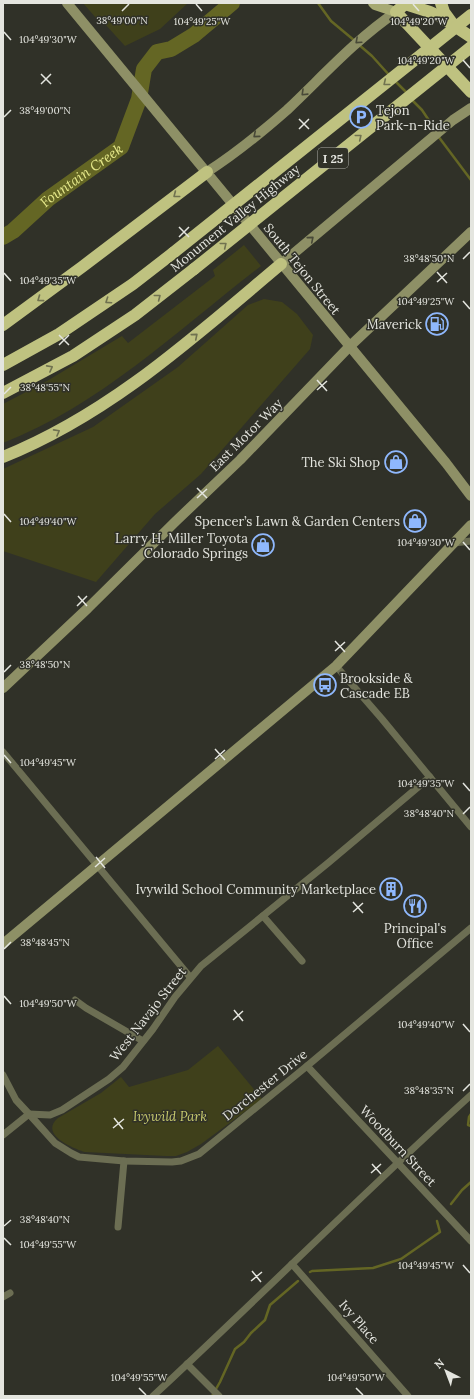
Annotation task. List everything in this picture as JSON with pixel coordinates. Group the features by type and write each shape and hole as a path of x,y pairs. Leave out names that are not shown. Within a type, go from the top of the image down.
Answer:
{"highway":[{"path":"442,3 444,12 453,25"},
{"path":"401,5 432,13 441,17 471,37"},
{"path":"401,5 471,92"},
{"name":"Monument Valley Highway","path":"3,365 59,334 133,284 471,15"},
{"name":"Monument Valley Highway","path":"3,393 73,356 135,315 471,47"},
{"path":"3,326 207,172"},
{"path":"3,458 56,433 114,399 165,361 281,264"}],"main road":[{"path":"373,3 375,5 401,5"}],"street":[{"name":"South Tejon Street","path":"67,3 446,463 471,496"},
{"path":"207,172 227,159 286,110 342,56 401,5"},
{"path":"281,264 453,120 471,108"},
{"name":"East Motor Way","path":"3,688 88,608 240,460 349,347 471,232"},
{"path":"3,944 336,666 471,524"},
{"path":"454,543 471,541"},
{"path":"336,666 471,827"},
{"path":"3,752 190,977"},
{"name":"West Navajo Street","path":"29,1114 50,1115 62,1110 109,1079 123,1067 190,977 201,966 328,864 430,777"},
{"path":"263,916 302,961"},
{"name":"Dorchester Drive","path":"3,1075 16,1100 55,1143 71,1153 80,1156 124,1161 181,1161 199,1154 307,1066 471,928"},
{"path":"75,1000 143,1041"},
{"name":"Woodburn Street","path":"307,1066 471,1242"},
{"path":"153,1396 396,1163 471,1095"},
{"path":"3,1135 29,1114"},
{"path":"118,1227 124,1161"},
{"name":"Ivy Place","path":"292,1264 408,1396"},
{"path":"3,1297 10,1293"},
{"path":"187,1364 211,1386 219,1396"}],"green space":[{"path":"83,3 188,3 160,29 125,46"},
{"path":"244,245 261,266 169,340 106,387 39,427 3,443 3,404 47,381 122,336 128,343 215,276 213,270"},
{"path":"264,299 282,302 297,314 313,335 310,349 201,474 155,514 96,582 3,551 3,469 93,427 178,367 248,305"},
{"name":"Ivywild Park","path":"218,1046 262,1099 201,1144 187,1152 176,1156 166,1156 85,1152 60,1140 52,1130 53,1124 58,1118 101,1093 121,1077 129,1087 188,1070"}],"waterway":[{"name":"Fountain Creek","path":"3,237 13,231 48,199 121,147 139,99 144,69 157,52 171,49 194,35 232,3"},
{"path":"318,3 331,21 355,41"},
{"path":"358,44 372,56 390,76"},
{"path":"395,81 407,93"},
{"path":"411,99 422,110 436,131"},
{"path":"438,136 471,180"},
{"path":"471,1114 468,1125 471,1126"},
{"path":"451,1204 462,1190 471,1182"},
{"path":"310,1272 373,1268 401,1259 440,1232 437,1221"},
{"path":"212,1396 235,1349 244,1342 265,1320 270,1305 298,1281"}],"place":[{"name":"Tejon Park-n-Ride","path":"361,117"},
{"name":"Maverick","path":"437,324"},
{"name":"The Ski Shop","path":"396,462"},
{"name":"Spencer’s Lawn & Garden Centers","path":"415,521"},
{"name":"Larry H. Miller Toyota Colorado Springs","path":"263,545"},
{"name":"Brookside & Cascade EB","path":"325,685"},
{"name":"Ivywild School Community Marketplace","path":"391,889"},
{"name":"Principal's Office","path":"415,906"}]}
